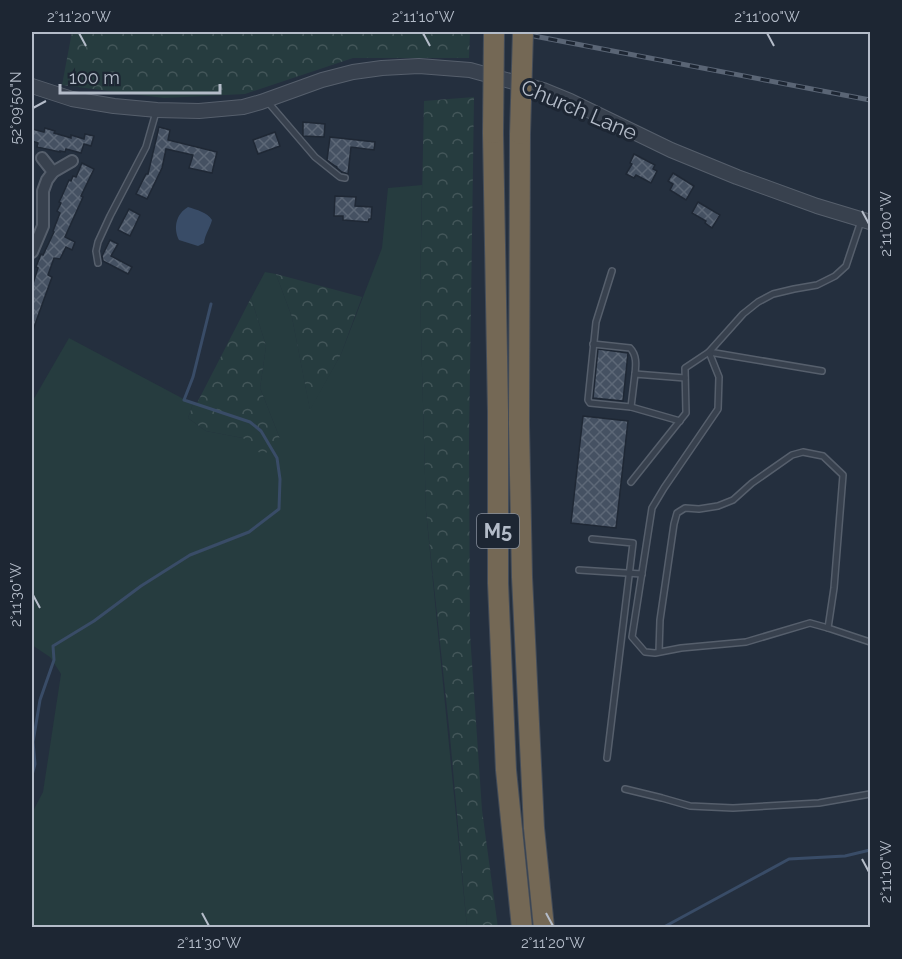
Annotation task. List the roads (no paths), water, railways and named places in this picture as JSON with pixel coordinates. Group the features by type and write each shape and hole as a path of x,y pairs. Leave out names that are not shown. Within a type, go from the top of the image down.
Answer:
{"highway":[{"name":"M5","path":"494,32 498,583 506,770 522,927"},
{"name":"M5","path":"523,32 520,134 519,424 522,576 534,828 544,927"}],"street":[{"name":"Church Lane","path":"32,86 72,99 114,106 199,111 243,106 353,72 419,66 470,70 543,90 704,164 780,193 866,221"},
{"path":"42,158 53,172"},
{"path":"32,252 43,226 43,191 47,180 53,172 72,161"}],"lane":[{"path":"266,100 315,157 340,177 345,178"},
{"path":"99,263 96,251 98,242 146,147 156,110"},
{"path":"631,482 686,413 685,368 709,352 743,314 758,302 773,294 817,285 835,276 846,266 866,221"},
{"path":"612,272 596,322 588,402 631,407 680,421"},
{"path":"593,344 630,348 635,355 631,407"},
{"path":"709,352 822,371"},
{"path":"709,352 719,377 718,409 652,508 632,637 645,652 658,652 746,642 810,623 870,642"},
{"path":"635,374 685,378"},
{"path":"658,652 660,620 677,513 685,508 699,509 718,506 733,500 792,455 803,452 823,456 843,475 834,588 828,628"},
{"path":"592,539 633,543 607,758"},
{"path":"579,570 642,574"},
{"path":"625,789 690,806 733,808 819,803 870,794"}],"water":[{"path":"188,207 205,213 212,220 204,243 198,246 179,240 177,235 178,217"}],"waterway":[{"path":"32,775 35,764 33,742 40,700 54,660 53,646 94,621 141,586 190,555 249,532 279,509 280,479 277,458 261,431 250,422 184,400 193,377 211,304"},
{"path":"662,928 789,859 845,856 870,850"}],"railway":[{"path":"513,32 870,100"}]}
